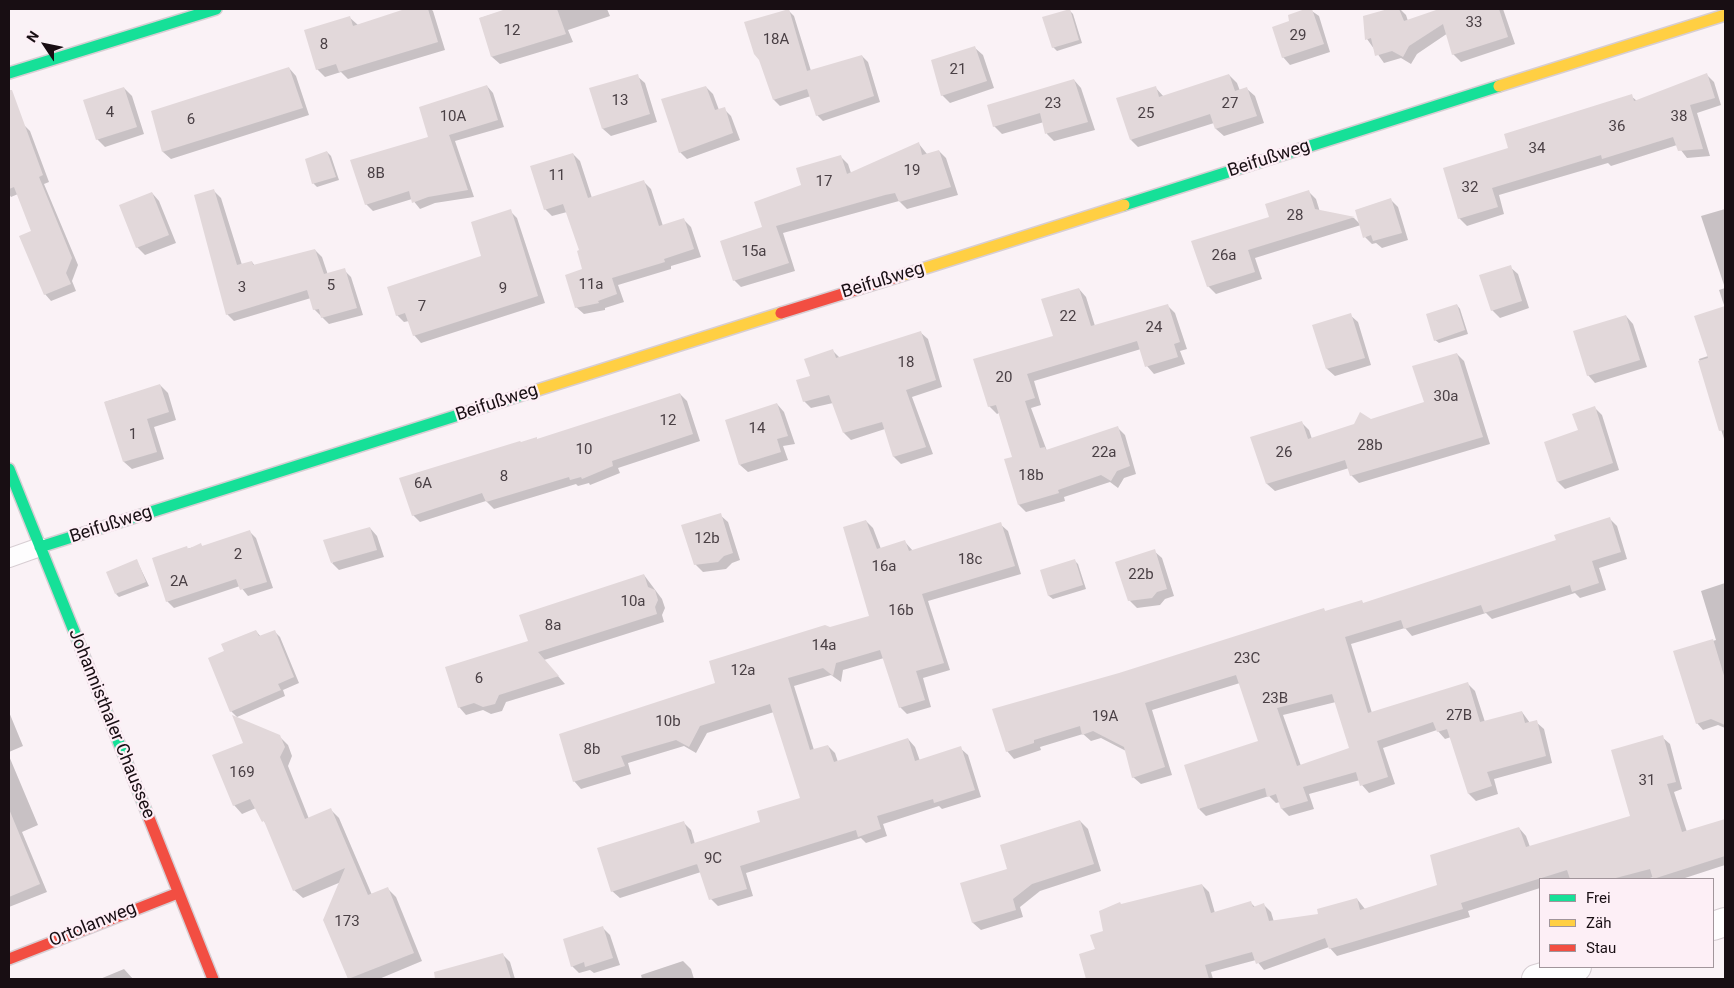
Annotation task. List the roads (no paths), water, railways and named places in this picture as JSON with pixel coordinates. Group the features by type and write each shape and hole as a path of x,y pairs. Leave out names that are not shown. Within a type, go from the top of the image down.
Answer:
{"street":[{"path":"9,73 216,9"},
{"name":"Beifußweg","path":"40,547 1725,15"},
{"name":"Johannisthaler Chaussee","path":"9,469 213,979"},
{"name":"Ortolanweg","path":"9,959 178,893"},
{"path":"1536,979 1574,968"}],"lane":[{"path":"9,558 40,547"}]}
